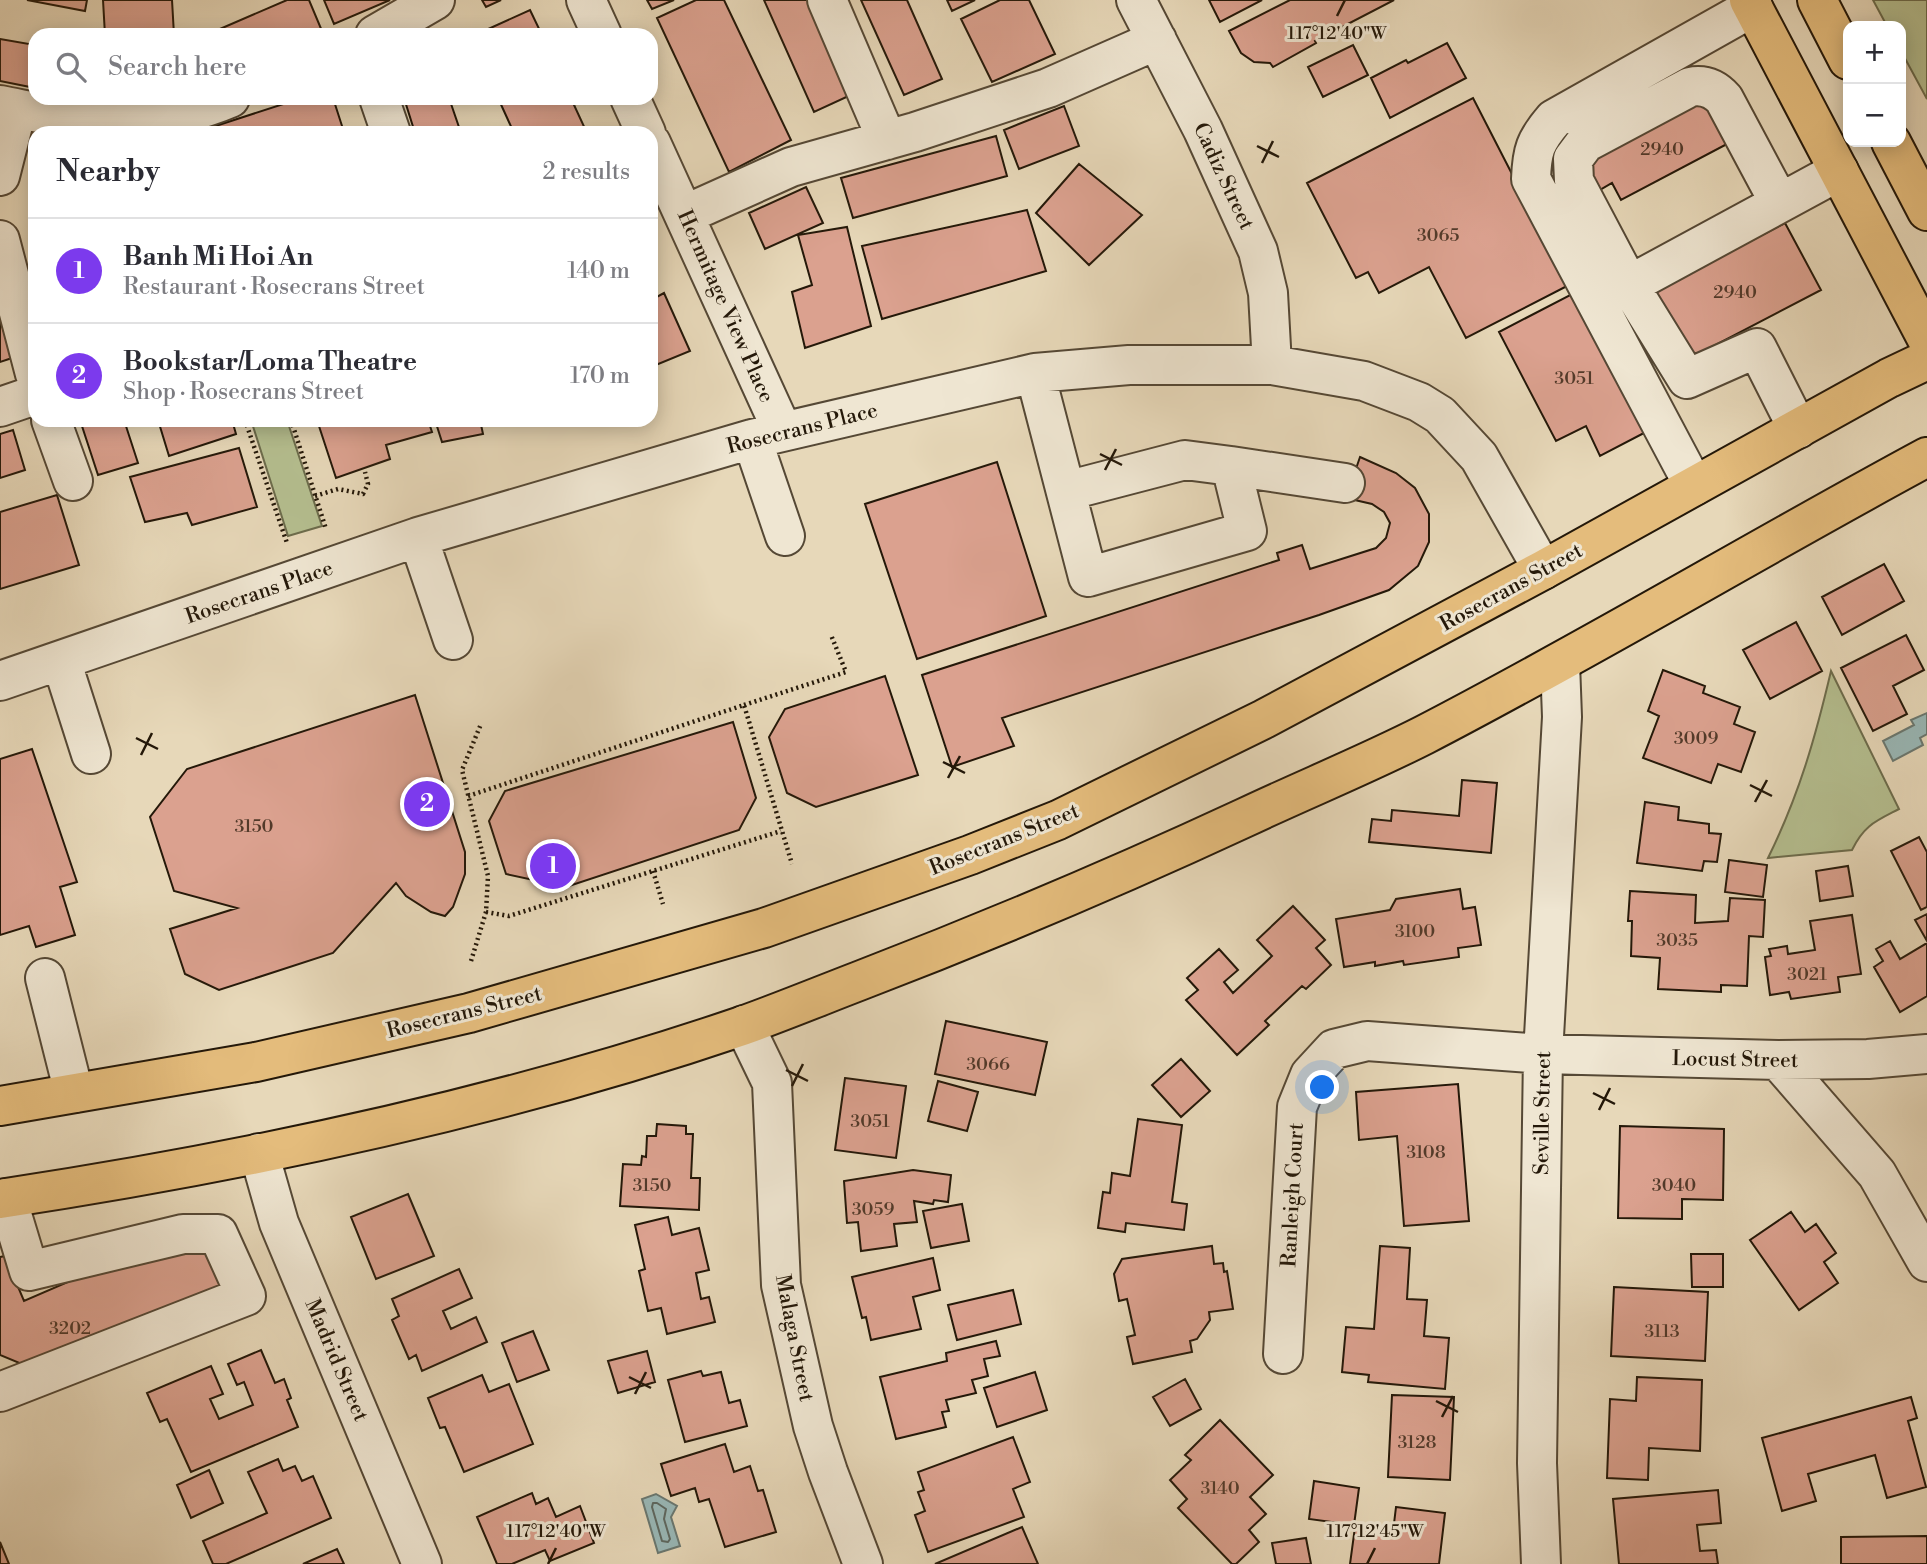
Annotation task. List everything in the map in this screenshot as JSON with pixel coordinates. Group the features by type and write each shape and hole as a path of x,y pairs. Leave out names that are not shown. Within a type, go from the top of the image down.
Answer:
{"main road":[{"path":"1817,0 1843,50"},
{"path":"1751,4 1927,339"},
{"path":"1894,147 1927,211"},
{"name":"Rosecrans Street","path":"0,1106 256,1062 469,1013 764,928 877,889 1058,820 1358,670 1927,360"},
{"path":"3,1199 193,1168 382,1129 488,1101 744,1025 1045,908 1418,738 1560,663 1803,524 1927,457"}],"street":[{"path":"387,28 435,0"},
{"path":"586,0 599,28"},
{"path":"827,0 887,141"},
{"name":"Cadiz Street","path":"1136,0 1203,130 1258,251 1268,293 1272,365"},
{"path":"1694,486 1531,179 1532,152 1540,135 1554,119 1751,4"},
{"path":"684,215 791,167 887,141 1048,88 1157,40"},
{"path":"1779,202 1724,99 1709,88 1699,85 1690,87 1585,143 1573,159 1574,181 1629,285 1687,379 1757,348 1798,429"},
{"path":"0,176 8,107 79,121 138,124 213,105"},
{"path":"381,105 389,126"},
{"path":"634,105 643,126"},
{"name":"Hermitage View Place","path":"658,158 684,215 767,435 785,536"},
{"path":"1629,285 1839,171"},
{"path":"0,240 28,347"},
{"name":"Rosecrans Place","path":"0,681 418,537 767,435 1035,373 1129,365 1272,365 1364,381 1407,396 1440,415 1479,457 1544,570"},
{"path":"1035,373 1088,576 1247,531 1231,466"},
{"path":"0,407 28,397"},
{"path":"54,427 73,481"},
{"path":"1066,491 1185,460 1345,483"},
{"path":"418,537 453,640"},
{"path":"61,660 91,754"},
{"name":"Seville Street","path":"1541,1564 1536,1463 1543,1054 1562,717 1560,663"},
{"path":"45,978 74,1093"},
{"name":"Malaga Street","path":"744,1025 772,1083 781,1285 813,1426 863,1564"},
{"name":"Ranleigh Court","path":"1283,1354 1297,1107 1310,1075 1334,1049 1367,1041 1543,1054"},
{"name":"Locust Street","path":"1543,1054 1778,1060 1868,1059 1927,1054"},
{"path":"1778,1060 1877,1174 1927,1262"},
{"name":"Madrid Street","path":"260,1153 279,1223 422,1564"},
{"path":"0,1392 246,1296 218,1234 183,1234 29,1272 3,1199"}],"path":[{"path":"248,427 287,544 297,540"},
{"path":"293,427 327,531 317,534"},
{"path":"316,496 338,489 363,494 368,484 365,471"},
{"path":"468,796 846,672 831,635"},
{"path":"744,705 792,864"},
{"path":"471,961 486,912 488,876 462,770 481,724"},
{"path":"486,912 509,916 781,831"},
{"path":"653,871 663,904"}],"green space":[{"path":"1873,0 1927,0 1927,99 1906,60 1906,21 1884,21"},
{"path":"253,427 289,427 322,526 288,536"},
{"path":"1831,671 1899,809 1866,829 1852,850 1768,858 1789,812 1805,766"}],"water":[{"path":"1927,713 1927,734 1920,738 1923,745 1893,761 1883,741 1914,725 1911,720"},
{"path":"656,1494 677,1506 671,1517 680,1546 658,1553 642,1499"}],"building":[{"path":"27,0 87,0 85,11"},
{"path":"103,0 172,0 174,28 105,28"},
{"path":"287,0 309,0 321,28 222,28"},
{"path":"324,0 390,0 334,24"},
{"path":"482,0 501,0 486,7"},
{"path":"647,0 674,0 652,9"},
{"path":"696,0 724,0 791,140 729,172 657,18"},
{"path":"764,0 810,0 853,94 814,112"},
{"path":"861,0 907,0 942,79 904,95"},
{"path":"947,0 975,0 952,11"},
{"path":"1000,0 1029,0 1055,54 992,82 961,19"},
{"path":"1209,0 1262,0 1220,22"},
{"path":"1290,0 1394,0 1315,41 1316,43 1273,67 1270,63 1254,62 1241,53 1229,31"},
{"path":"530,10 539,28 490,28"},
{"path":"0,39 28,44 28,87 0,81"},
{"path":"1447,43 1466,78 1390,118 1371,78"},
{"path":"1353,45 1368,75 1323,97 1308,67"},
{"path":"1703,97 1727,144 1621,200 1612,183 1598,191 1588,168 1596,154"},
{"path":"1473,98 1569,285 1466,338 1429,267 1379,293 1368,272 1356,278 1307,183"},
{"path":"280,105 335,105 342,126 216,126"},
{"path":"406,105 451,105 459,126 413,126"},
{"path":"501,105 574,105 584,126 511,126"},
{"path":"1064,106 1079,146 1019,169 1004,130"},
{"path":"996,136 1007,176 853,218 841,178"},
{"path":"1079,164 1142,215 1089,265 1036,213"},
{"path":"806,187 823,223 765,249 749,213"},
{"path":"1027,210 1046,271 882,319 862,246"},
{"path":"1785,223 1821,290 1685,361 1649,294"},
{"path":"847,227 871,326 805,348 792,292 812,285 798,235"},
{"path":"664,293 690,351 658,364 658,296"},
{"path":"1574,293 1644,433 1600,456 1586,426 1556,441 1499,332"},
{"path":"0,319 12,358 0,362"},
{"path":"82,427 126,427 138,463 98,475"},
{"path":"160,427 234,427 236,434 169,456"},
{"path":"319,427 430,427 432,432 386,445 390,459 336,478"},
{"path":"437,427 482,427 483,434 442,442"},
{"path":"13,430 25,470 0,478 0,434"},
{"path":"239,448 257,507 192,525 187,513 145,522 130,477"},
{"path":"1360,457 1396,473 1415,488 1429,514 1429,542 1418,566 1389,590 1002,718 1014,746 952,767 922,675 1279,560 1277,553 1302,545 1310,569 1376,548 1386,538 1390,523 1384,512 1372,504 1346,498"},
{"path":"997,462 1046,616 917,659 865,504"},
{"path":"57,495 79,565 0,589 0,512"},
{"path":"1884,564 1904,601 1842,635 1822,597"},
{"path":"1796,622 1822,671 1770,699 1743,650"},
{"path":"1906,635 1924,670 1893,686 1907,714 1873,731 1841,668"},
{"path":"1663,670 1705,686 1703,693 1740,707 1734,724 1755,732 1741,772 1718,764 1711,783 1643,758 1659,716 1648,711"},
{"path":"885,676 918,775 816,807 787,793 769,737 785,709"},
{"path":"415,695 465,852 465,874 453,907 445,916 431,912 406,896 396,883 333,953 219,990 185,974 170,929 237,908 174,891 150,817 187,769"},
{"path":"733,722 756,798 739,830 566,887 506,874 489,821 505,791"},
{"path":"32,749 77,882 60,887 75,935 36,947 29,926 0,935 0,759"},
{"path":"1462,780 1497,783 1491,853 1369,842 1372,819 1391,821 1392,810 1459,816"},
{"path":"1645,802 1679,807 1678,820 1709,824 1709,833 1721,834 1717,862 1704,861 1702,871 1637,863"},
{"path":"1919,837 1927,852 1927,907 1921,910 1891,851"},
{"path":"1729,860 1767,865 1763,897 1725,892"},
{"path":"1848,866 1853,896 1820,901 1816,871"},
{"path":"1460,889 1463,909 1475,907 1481,945 1458,948 1459,957 1404,965 1403,961 1375,966 1375,962 1344,967 1336,919 1390,910 1396,899"},
{"path":"1630,891 1696,895 1695,923 1728,921 1730,898 1765,900 1763,937 1749,936 1747,986 1721,985 1721,992 1658,989 1660,958 1631,956 1632,921 1628,921"},
{"path":"1293,906 1325,940 1316,948 1331,965 1306,989 1302,986 1265,1021 1269,1025 1237,1055 1186,1000 1198,990 1187,978 1219,949 1238,970 1224,982 1233,993 1272,956 1257,940"},
{"path":"1927,914 1927,941 1915,920"},
{"path":"1852,915 1861,974 1838,977 1840,992 1791,999 1789,992 1770,995 1765,957 1771,956 1769,949 1787,946 1788,954 1815,950 1810,921"},
{"path":"1890,941 1900,959 1927,943 1927,996 1900,1012 1874,967 1883,961 1876,949"},
{"path":"946,1021 1047,1042 1035,1095 935,1074"},
{"path":"1181,1059 1210,1091 1181,1117 1152,1085"},
{"path":"845,1078 906,1086 896,1158 835,1150"},
{"path":"938,1081 978,1092 967,1131 928,1121"},
{"path":"1458,1084 1469,1221 1404,1226 1397,1136 1359,1140 1356,1092"},
{"path":"1138,1119 1182,1125 1172,1202 1187,1204 1184,1230 1126,1223 1125,1232 1098,1228 1103,1192 1110,1193 1112,1173 1130,1176"},
{"path":"657,1124 686,1126 686,1134 693,1134 691,1178 700,1178 699,1210 620,1206 623,1164 641,1165 642,1156 646,1157 647,1136 656,1136"},
{"path":"1620,1126 1724,1129 1723,1200 1682,1199 1682,1219 1618,1218"},
{"path":"913,1170 951,1175 948,1202 934,1200 933,1204 914,1201 917,1222 894,1224 897,1246 861,1251 858,1222 847,1223 844,1181"},
{"path":"408,1194 434,1256 376,1279 351,1217"},
{"path":"962,1204 969,1241 931,1248 923,1211"},
{"path":"1791,1212 1805,1232 1816,1224 1836,1253 1824,1262 1838,1283 1799,1310 1750,1240"},
{"path":"668,1217 672,1235 699,1228 709,1270 696,1273 701,1299 709,1297 715,1322 667,1334 661,1308 648,1311 639,1271 645,1269 635,1225"},
{"path":"151,1246 211,1247 224,1291 41,1372 0,1355 0,1257 5,1256 24,1301"},
{"path":"1212,1246 1214,1264 1223,1263 1224,1272 1227,1271 1233,1309 1209,1312 1210,1320 1197,1339 1190,1341 1192,1352 1133,1364 1127,1337 1135,1335 1127,1299 1119,1301 1114,1274 1122,1259"},
{"path":"1380,1246 1410,1248 1407,1299 1427,1300 1424,1336 1449,1338 1445,1389 1368,1382 1369,1375 1342,1372 1346,1327 1374,1329"},
{"path":"1691,1254 1723,1254 1723,1287 1692,1287"},
{"path":"933,1258 940,1290 913,1297 921,1329 871,1340 866,1317 862,1318 852,1277"},
{"path":"459,1269 472,1298 443,1311 451,1329 476,1317 487,1342 422,1371 416,1355 409,1359 392,1320 399,1316 392,1299"},
{"path":"1614,1287 1708,1292 1705,1361 1611,1356"},
{"path":"1013,1290 1021,1324 957,1340 948,1305"},
{"path":"533,1331 549,1370 517,1382 502,1343"},
{"path":"996,1341 1000,1356 984,1359 988,1376 972,1380 976,1393 946,1400 949,1411 942,1412 946,1427 896,1439 880,1377 947,1361 946,1353"},
{"path":"261,1350 275,1383 284,1379 291,1398 287,1400 298,1427 191,1472 167,1419 160,1422 147,1393 211,1366 223,1394 210,1399 219,1419 253,1405 244,1382 237,1385 228,1364"},
{"path":"647,1351 655,1382 618,1393 608,1361"},
{"path":"701,1371 703,1376 721,1372 729,1403 740,1400 747,1426 685,1442 668,1380"},
{"path":"1035,1372 1047,1410 997,1427 984,1388"},
{"path":"482,1375 489,1392 509,1384 533,1444 464,1472 445,1427 440,1428 428,1398"},
{"path":"1637,1377 1702,1380 1700,1451 1649,1448 1648,1480 1607,1478 1610,1399 1636,1401"},
{"path":"1185,1379 1201,1409 1170,1426 1153,1397"},
{"path":"1392,1395 1454,1397 1450,1480 1388,1477"},
{"path":"1911,1397 1917,1418 1908,1421 1926,1487 1887,1498 1875,1455 1808,1474 1816,1501 1782,1511 1762,1438"},
{"path":"1220,1420 1273,1475 1250,1497 1266,1514 1249,1530 1259,1542 1236,1564 1232,1564 1178,1508 1187,1499 1170,1480 1191,1460 1185,1455"},
{"path":"1013,1437 1030,1482 1013,1489 1024,1517 928,1552 915,1515 925,1511 918,1492 924,1490 918,1472"},
{"path":"725,1444 734,1472 750,1466 758,1491 763,1490 776,1532 725,1547 709,1499 699,1502 695,1488 671,1496 661,1464"},
{"path":"278,1459 283,1471 295,1466 302,1481 313,1476 331,1518 226,1564 213,1564 203,1541 267,1513 248,1472"},
{"path":"209,1470 223,1503 191,1518 177,1485"},
{"path":"1314,1481 1359,1488 1354,1525 1309,1519"},
{"path":"1718,1490 1721,1523 1697,1525 1700,1551 1716,1550 1718,1564 1619,1564 1613,1499"},
{"path":"532,1493 536,1504 548,1498 556,1517 580,1506 594,1543 550,1561 545,1550 512,1564 497,1564 477,1517"},
{"path":"1396,1507 1445,1513 1439,1564 1350,1564 1355,1527 1393,1532"},
{"path":"1022,1527 1038,1564 935,1564"},
{"path":"1927,1536 1927,1564 1841,1564 1841,1537"},
{"path":"1306,1538 1311,1564 1276,1564 1272,1543"},
{"path":"0,1542 9,1564 0,1564"},
{"path":"337,1549 344,1564 303,1564"}],"place":[{"name":"Bookstar/Loma Theatre","path":"427,804"},
{"name":"Banh Mi Hoi An","path":"553,866"}]}
